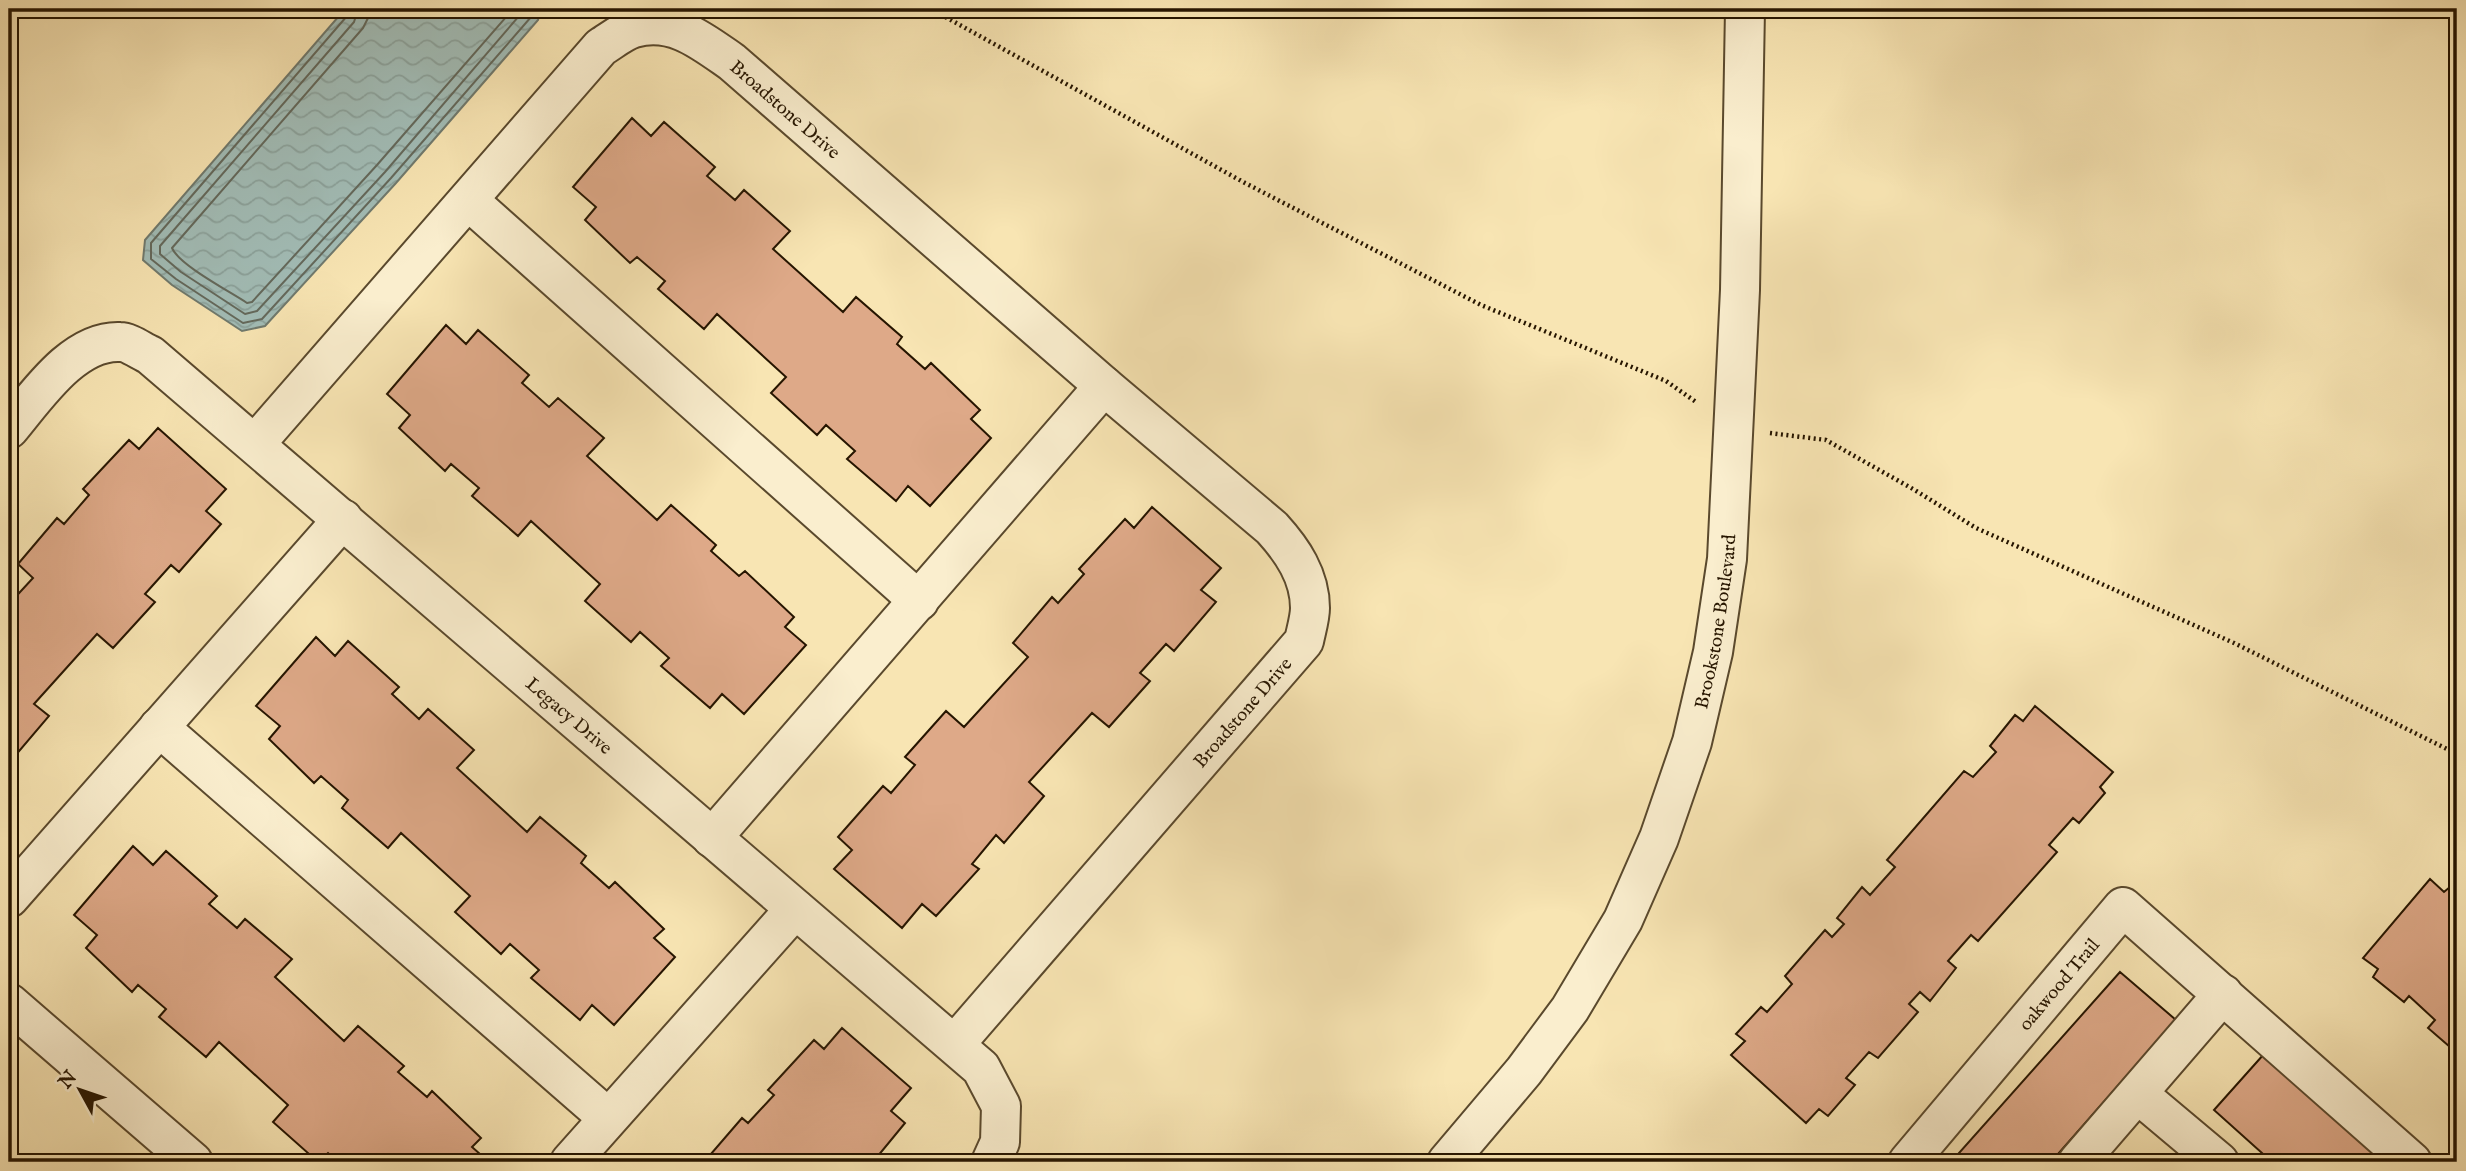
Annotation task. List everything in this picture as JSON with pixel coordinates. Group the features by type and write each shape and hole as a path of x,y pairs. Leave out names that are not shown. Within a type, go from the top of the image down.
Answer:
{"street":[{"name":"Brookstone Boulevard","path":"1447,1162 1524,1071 1570,1009 1623,920 1659,838 1692,742 1713,652 1727,559 1740,290 1745,9"},
{"name":"Broadstone Drive","path":"255,444 601,47 632,29 658,24 689,32 732,62 1104,386 1272,528 1289,546 1303,573 1310,608 1304,641 955,1044"},
{"path":"469,201 919,601"},
{"name":"Legacy Drive","path":"9,429 66,363 93,347 122,341 150,355 981,1068 1001,1106 1000,1142 991,1162"},
{"path":"712,838 1104,386"},
{"path":"9,898 343,519"},
{"path":"159,727 608,1118"},
{"name":"oakwood Trail","path":"1908,1162 2123,907 2412,1162"},
{"path":"570,1162 795,909"},
{"path":"2078,1162 2223,994"},
{"path":"9,1003 193,1162"},
{"path":"2138,1094 2219,1162"}],"path":[{"path":"931,9 1245,183 1481,305 1666,381 1733,428 1825,440 1976,528 2234,643 2457,754"}],"water":[{"path":"345,9 541,9 538,20 396,183 265,326 242,331 172,285 143,260 145,240"}],"building":[{"path":"632,118 651,136 664,122 715,167 707,176 735,200 744,190 790,231 773,249 843,312 856,297 902,337 897,344 925,369 931,363 980,410 971,419 991,438 930,506 908,486 896,501 847,459 855,451 826,425 817,435 771,393 786,377 717,314 704,329 658,289 665,281 637,257 630,263 585,220 596,207 573,187"},
{"path":"446,325 466,344 478,330 529,375 522,383 549,407 558,398 604,438 587,456 657,520 671,505 716,545 711,551 739,576 745,571 794,617 785,627 806,645 744,714 722,694 710,708 661,666 669,658 640,632 631,642 585,601 600,584 531,521 518,536 472,496 479,488 451,464 445,471 399,428 410,415 387,394"},
{"path":"158,428 226,489 206,511 221,524 179,572 171,565 145,594 155,602 113,648 97,634 34,704 49,716 9,763 9,604 33,578 18,564 57,518 64,524 89,495 83,489 129,440 139,449"},
{"path":"1152,507 1221,568 1201,590 1216,602 1174,651 1166,644 1140,673 1150,681 1109,727 1092,713 1029,782 1044,796 1004,843 996,835 972,864 979,869 936,916 922,904 902,928 834,869 852,850 838,837 883,786 891,793 915,765 905,757 946,711 964,727 1028,657 1013,643 1052,597 1058,603 1084,574 1079,569 1125,519 1134,528"},
{"path":"316,637 335,656 348,641 399,687 392,694 419,719 428,709 474,750 457,768 527,832 540,817 586,856 581,863 609,888 615,882 664,929 654,938 675,957 614,1025 592,1005 580,1020 531,978 539,970 510,944 501,954 455,912 470,896 401,833 388,848 342,808 348,800 321,776 314,783 269,739 280,726 256,706"},
{"path":"2035,706 2113,772 2100,787 2105,793 2079,823 2073,818 2049,845 2057,852 1978,941 1971,935 1948,961 1956,968 1930,1001 1920,992 1909,1004 1918,1012 1878,1058 1869,1052 1846,1078 1855,1085 1828,1116 1819,1109 1806,1123 1731,1055 1745,1041 1736,1034 1761,1007 1767,1012 1792,984 1785,976 1825,930 1832,937 1844,924 1837,918 1862,887 1870,895 1895,867 1887,860 1964,771 1973,777 1996,752 1990,746 2015,715 2023,721"},
{"path":"133,846 153,865 166,851 217,896 209,904 237,928 245,919 292,959 275,977 344,1041 358,1026 404,1066 398,1072 427,1097 432,1091 481,1138 472,1147 489,1162 338,1162 328,1153 318,1162 273,1122 288,1105 219,1042 206,1057 159,1017 166,1009 138,985 132,992 86,948 97,935 74,915"},
{"path":"2430,879 2444,892 2451,886 2457,892 2457,1053 2428,1028 2435,1020 2409,996 2404,1002 2373,977 2378,969 2363,958"},
{"path":"2120,972 2176,1020 2051,1162 1951,1162"},
{"path":"842,1028 911,1088 891,1111 905,1123 873,1162 704,1162 742,1118 748,1123 774,1095 768,1090 814,1040 824,1049"},
{"path":"2264,1054 2388,1162 2272,1162 2214,1110"}]}
